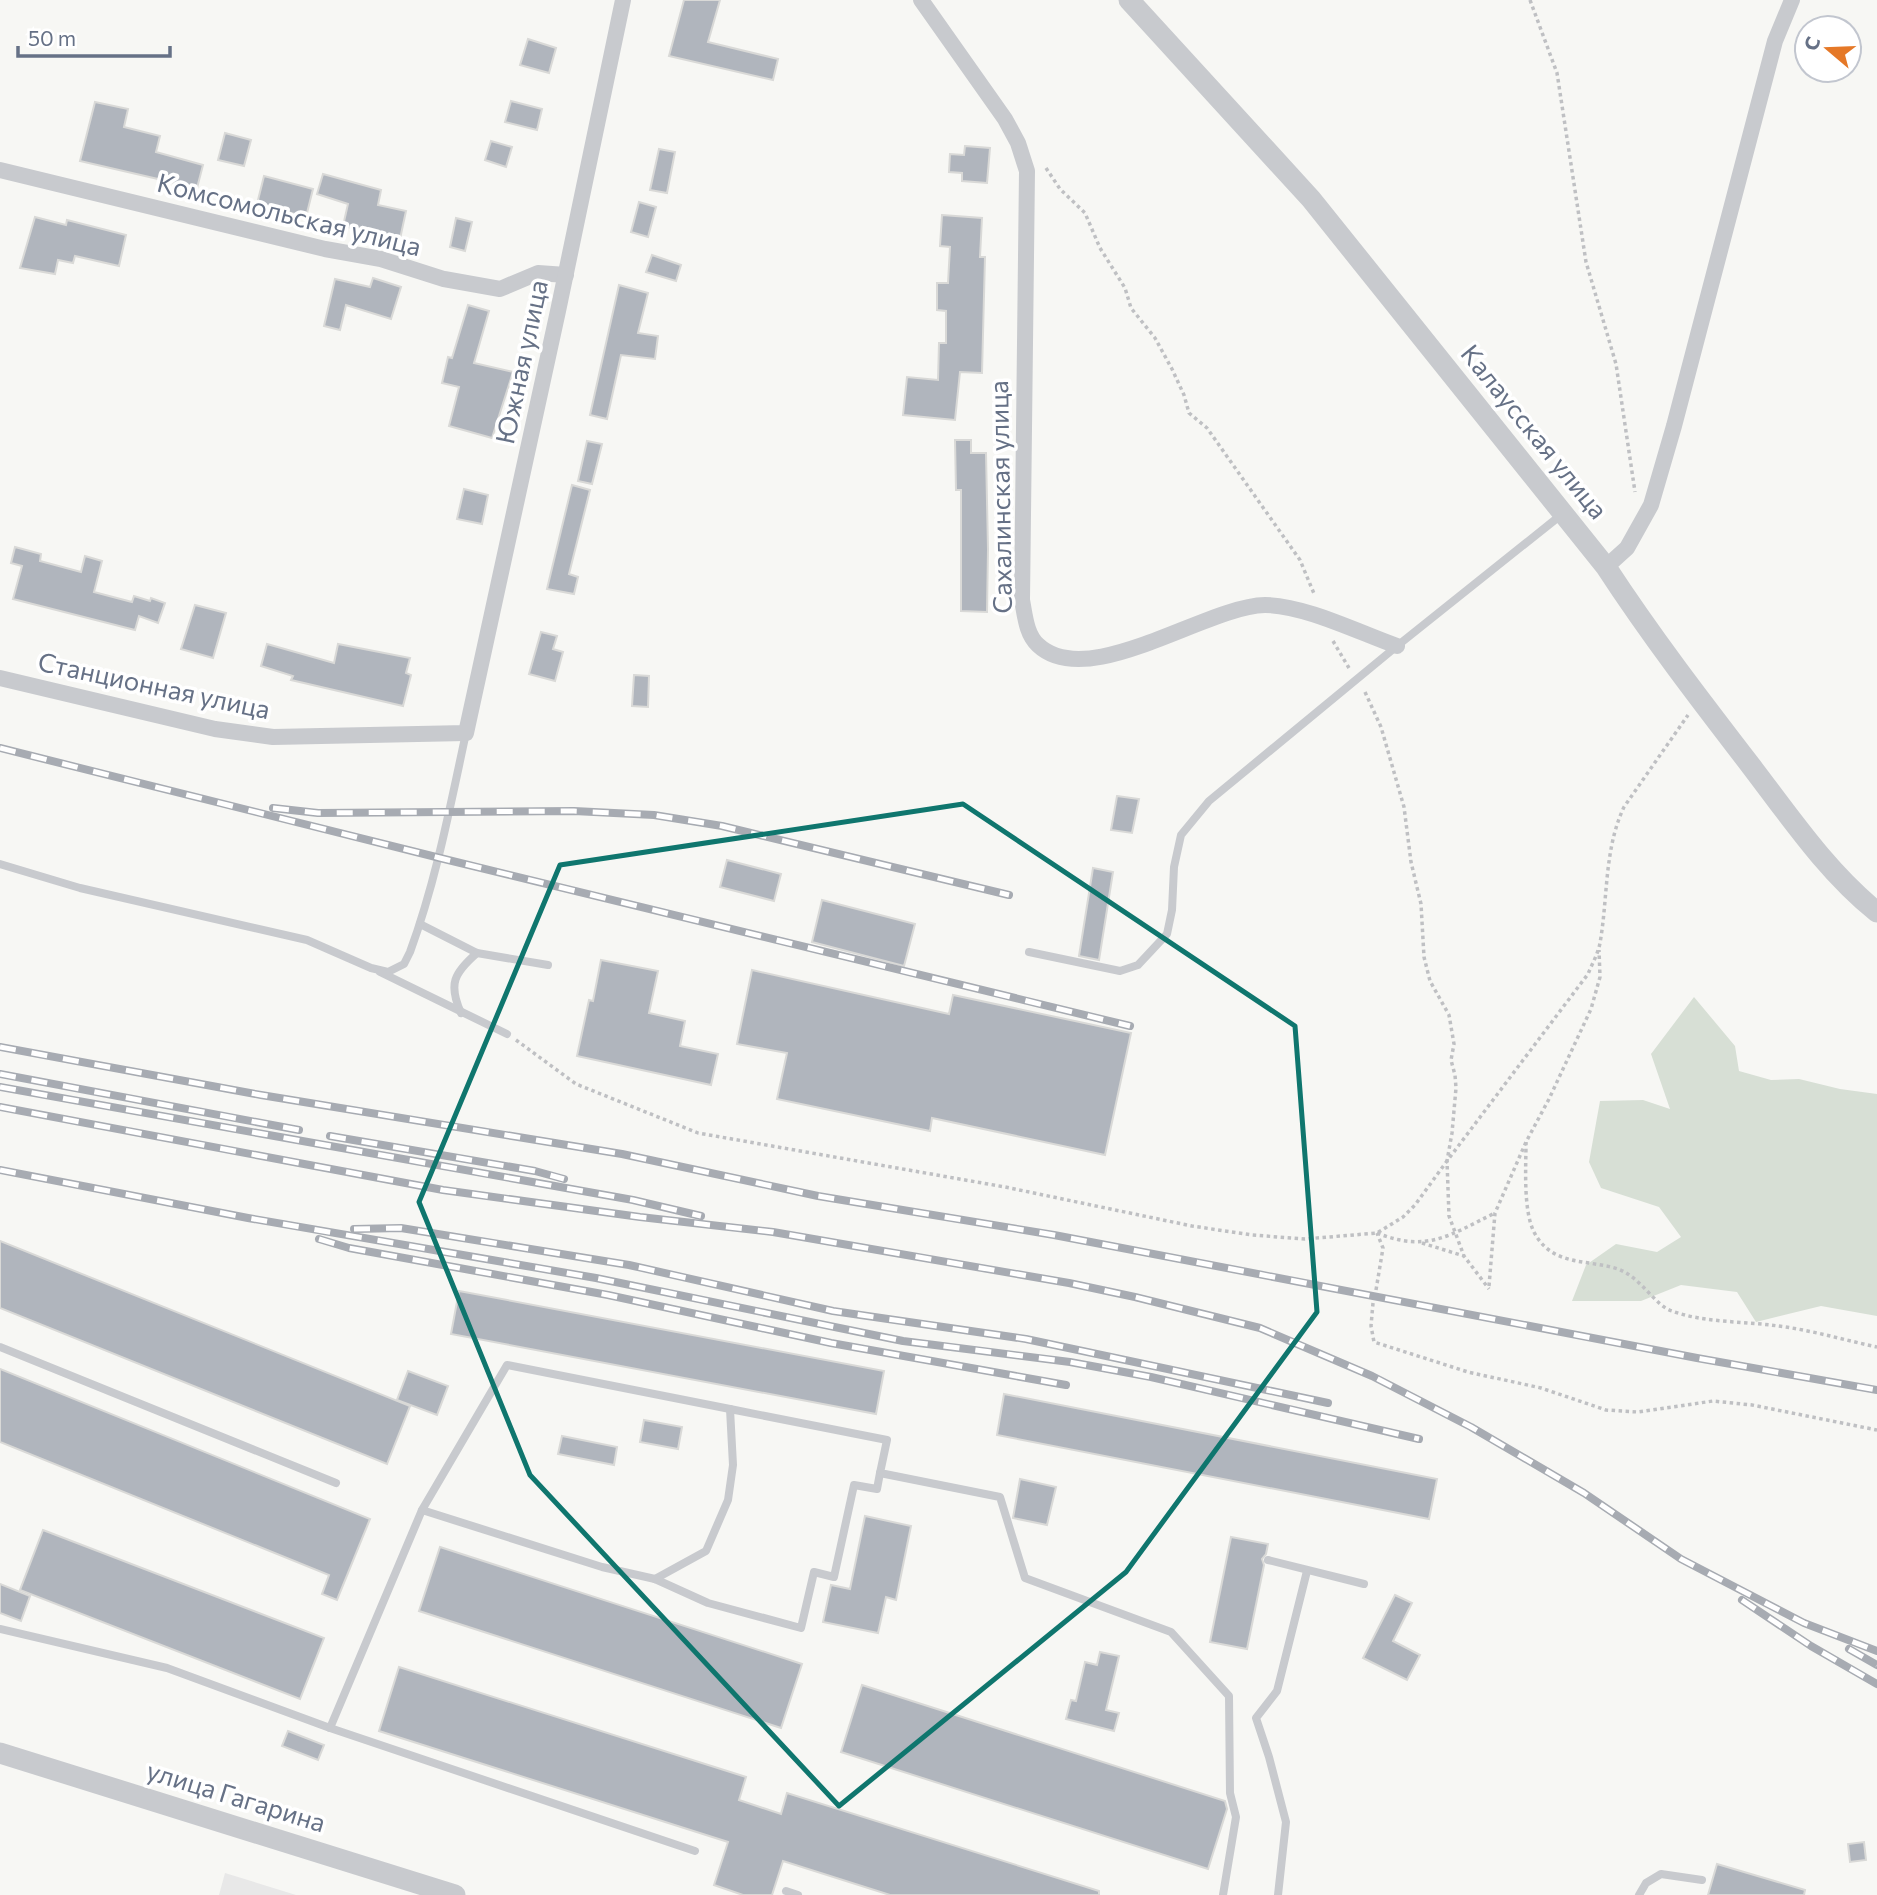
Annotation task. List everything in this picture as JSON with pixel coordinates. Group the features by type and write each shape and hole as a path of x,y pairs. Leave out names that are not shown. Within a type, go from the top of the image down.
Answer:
{"street":[{"name":"Южная улица","path":"466,733 623,0"},
{"name":"Сахалинская улица","path":"921,0 1005,119 1018,143 1027,171 1022,600 1028,630 1036,644 1051,654 1089,660 1120,652 1243,609 1265,605 1320,617 1397,646"},
{"name":"Калаусская улица","path":"1129,0 1311,199 1606,567 1647,629 1799,829 1835,872 1877,912"},
{"path":"1606,567 1627,548 1651,505 1775,41 1792,0"},
{"name":"Комсомольская улица","path":"0,170 325,249 382,259 444,279 500,289 538,273 566,275"},
{"name":"Станционная улица","path":"0,678 215,729 273,737 466,733"},
{"name":"улица Гагарина","path":"0,1753 455,1895"}],"lane":[{"path":"1029,952 1120,971 1138,965 1167,934 1172,910 1174,867 1181,835 1209,801 1563,513"},
{"path":"371,968 388,972 404,964 420,924 440,858 444,827 466,733"},
{"path":"0,864 80,888 307,940 507,1034"},
{"path":"420,924 477,953 548,965"},
{"path":"461,1013 453,997 454,980 464,964 477,953"},
{"path":"0,1347 336,1483"},
{"path":"330,1728 422,1510 508,1365 887,1440 877,1489 853,1485 834,1577 814,1572 802,1628 708,1603 656,1579 602,1567 422,1510"},
{"path":"656,1579 706,1551 728,1500 733,1465 730,1409"},
{"path":"880,1473 1000,1497 1025,1578 1171,1632 1229,1696 1230,1793 1236,1817 1223,1895"},
{"path":"1268,1560 1364,1584"},
{"path":"1278,1895 1286,1822 1256,1718 1277,1690 1307,1571"},
{"path":"0,1629 167,1668 330,1728 695,1851"},
{"path":"1639,1895 1646,1883 1661,1874 1702,1880"},
{"path":"786,1891 798,1895"}],"path":[{"path":"1530,0 1557,73 1586,262 1616,364 1640,526"},
{"path":"1041,161 1060,189 1085,213 1100,248 1125,288 1131,308 1155,338 1172,369 1189,413 1207,428 1300,560 1313,588 1320,617 1343,660 1358,679 1381,727 1404,807 1411,862 1421,904 1424,957 1430,981 1449,1015 1454,1044 1451,1060 1456,1088 1447,1161 1449,1216 1464,1256 1489,1289 1495,1213 1526,1142 1591,1009 1600,977 1599,946 1618,821 1624,807 1699,699"},
{"path":"1377,1233 1403,1217 1415,1205 1588,974 1599,946"},
{"path":"507,1034 576,1084 698,1133 1005,1187 1192,1226 1305,1239 1377,1233 1464,1256"},
{"path":"1526,1142 1526,1190 1533,1230 1544,1247 1568,1261 1616,1268 1634,1276 1669,1311 1782,1326 1877,1347"},
{"path":"1420,1243 1455,1233 1495,1213"},
{"path":"1376,1290 1382,1248 1377,1233"},
{"path":"1373,1303 1371,1326 1374,1342 1468,1372 1541,1388 1606,1410 1638,1412 1713,1401 1752,1405 1877,1430"}],"highlighted area":[{"path":"963,804 1295,1026 1317,1312 1126,1572 839,1806 530,1475 419,1202 560,865"}],"shaded area":[{"path":"1694,997 1735,1046 1739,1071 1771,1080 1799,1079 1877,1094 1877,1316 1821,1306 1756,1322 1737,1292 1681,1285 1641,1301 1572,1301 1586,1265 1616,1244 1657,1252 1681,1237 1659,1207 1601,1188 1589,1162 1600,1101 1643,1100 1670,1109 1651,1054"},
{"path":"225,1873 296,1895 219,1895"}],"building":[{"path":"684,0 720,0 708,42 778,59 773,80 669,56"},
{"path":"528,39 556,48 549,73 520,65"},
{"path":"511,101 542,109 537,130 505,122"},
{"path":"95,102 128,109 124,127 160,136 156,152 203,165 197,188 80,161"},
{"path":"225,133 251,140 244,166 218,160"},
{"path":"491,141 512,147 506,167 485,160"},
{"path":"965,146 990,148 987,183 962,181 962,173 949,172 950,154 964,155"},
{"path":"659,149 675,152 667,193 650,190"},
{"path":"323,174 381,190 378,205 406,211 400,239 343,226 348,204 317,194"},
{"path":"264,176 313,189 306,217 257,204"},
{"path":"639,202 656,207 648,237 631,232"},
{"path":"942,215 982,218 980,257 985,257 982,373 960,372 955,420 903,415 907,377 938,380 939,343 946,343 946,311 937,310 937,283 948,283 950,247 940,246"},
{"path":"35,217 66,225 67,220 126,235 119,266 75,256 73,263 58,260 55,274 20,268"},
{"path":"456,218 472,222 465,251 450,247"},
{"path":"652,255 681,265 676,281 646,272"},
{"path":"373,278 401,287 391,319 346,305 340,330 324,326 335,279 370,287"},
{"path":"619,285 648,293 638,333 658,336 655,359 621,355 607,419 590,415"},
{"path":"468,305 489,311 474,363 513,372 492,438 449,426 459,387 442,383 448,357 452,358"},
{"path":"955,440 971,440 971,453 986,453 987,612 961,611 961,490 956,490"},
{"path":"587,441 602,444 592,484 578,481"},
{"path":"572,485 590,490 569,574 578,577 574,594 547,589"},
{"path":"464,489 488,495 482,524 457,519"},
{"path":"15,547 41,554 40,561 81,572 85,556 102,561 94,592 132,602 134,596 165,603 158,623 139,616 135,630 13,599 22,566 11,563"},
{"path":"195,605 226,613 213,658 181,649"},
{"path":"541,632 557,636 553,649 563,652 555,681 529,674"},
{"path":"267,644 334,663 338,644 410,658 406,673 411,675 403,706 291,680 293,676 261,666"},
{"path":"634,675 649,676 648,707 632,706"},
{"path":"1117,796 1139,799 1132,833 1111,830"},
{"path":"727,860 781,874 774,901 720,887"},
{"path":"1093,868 1113,872 1099,960 1079,956"},
{"path":"822,900 915,924 904,966 812,942"},
{"path":"601,960 658,971 649,1013 685,1021 680,1046 718,1054 711,1085 577,1056 589,1000 593,1001"},
{"path":"752,970 949,1014 953,995 1131,1033 1105,1155 932,1118 930,1131 777,1099 787,1053 737,1044"},
{"path":"0,1241 410,1406 387,1464 0,1308"},
{"path":"459,1291 884,1371 876,1414 451,1334"},
{"path":"0,1369 370,1519 337,1600 322,1594 329,1575 0,1442"},
{"path":"408,1371 448,1386 437,1415 397,1400"},
{"path":"1004,1394 1437,1479 1429,1519 997,1435"},
{"path":"644,1420 682,1427 678,1449 640,1442"},
{"path":"562,1436 617,1447 614,1465 558,1454"},
{"path":"1020,1479 1056,1487 1047,1525 1013,1518"},
{"path":"865,1516 911,1526 896,1600 886,1597 878,1633 823,1622 831,1585 850,1589"},
{"path":"43,1530 324,1638 300,1699 20,1590"},
{"path":"1231,1537 1268,1544 1262,1559 1264,1565 1247,1649 1210,1642"},
{"path":"440,1547 802,1664 781,1728 419,1611"},
{"path":"0,1584 30,1596 21,1621 0,1613"},
{"path":"1395,1595 1412,1603 1393,1641 1420,1655 1407,1680 1363,1658"},
{"path":"1100,1652 1119,1656 1106,1710 1119,1713 1114,1731 1066,1719 1071,1700 1076,1701 1085,1662 1097,1665"},
{"path":"399,1667 746,1777 739,1800 781,1814 787,1793 1099,1891 1099,1895 890,1895 783,1861 772,1895 743,1895 714,1885 728,1842 379,1731"},
{"path":"862,1685 1225,1801 1227,1809 1208,1869 841,1752"},
{"path":"288,1731 324,1745 318,1760 282,1746"},
{"path":"1864,1842 1866,1860 1850,1862 1848,1844"},
{"path":"1717,1864 1805,1890 1804,1895 1708,1895"}],"railway":[{"path":"0,748 1130,1026"},
{"path":"273,808 318,813 574,811 654,815 722,826 1009,895"},
{"path":"0,1047 261,1095 622,1154 818,1196 1054,1235 1877,1390"},
{"path":"0,1074 299,1130"},
{"path":"0,1087 633,1200 701,1216"},
{"path":"0,1107 443,1190 773,1232 1069,1283 1260,1328 1372,1376 1471,1427 1584,1493 1681,1559 1804,1623 1877,1651"},
{"path":"330,1136 535,1171 564,1179"},
{"path":"0,1170 248,1218 596,1278 903,1341 1070,1362 1151,1377 1419,1439"},
{"path":"354,1229 401,1228 629,1265 833,1311 1026,1339 1328,1403"},
{"path":"319,1239 349,1248 608,1295 831,1343 1066,1385"},
{"path":"1742,1600 1811,1646 1877,1684"},
{"path":"1849,1649 1877,1665"}]}
